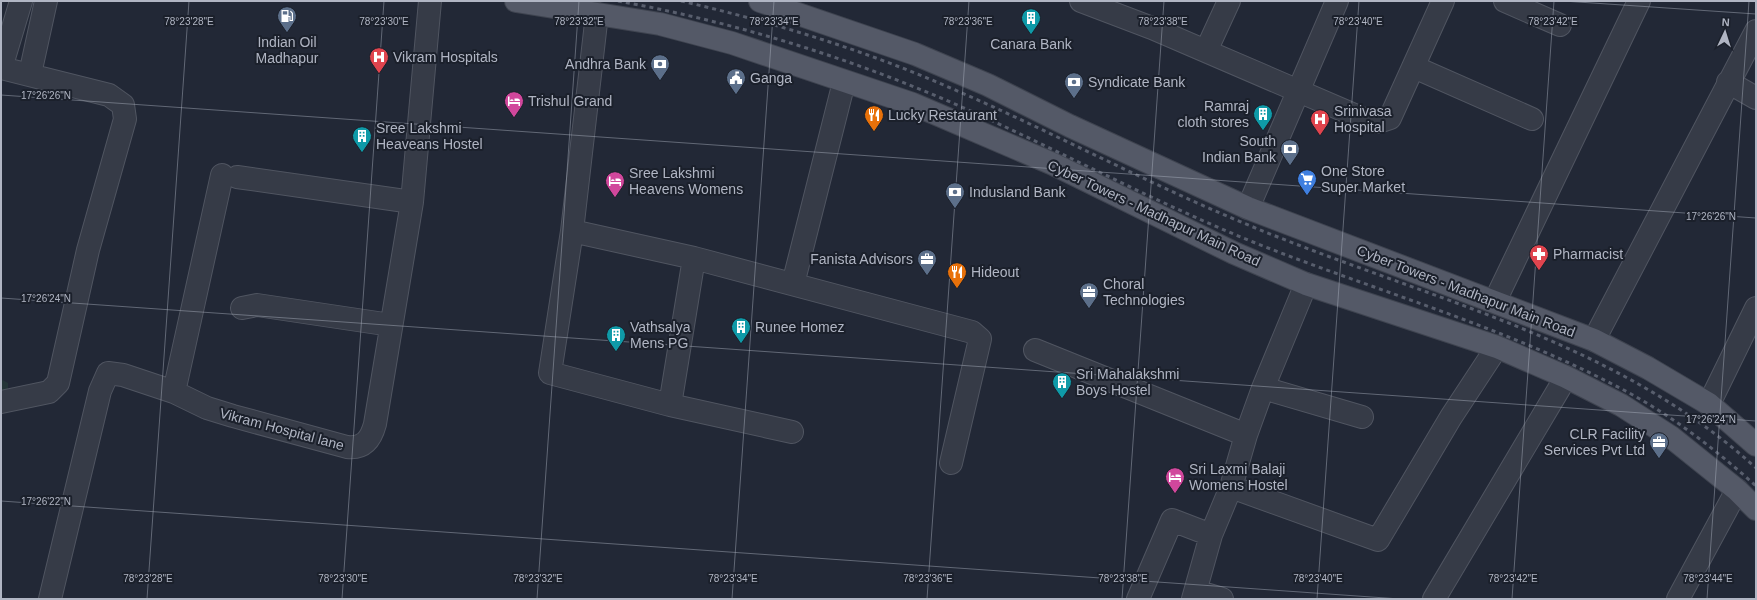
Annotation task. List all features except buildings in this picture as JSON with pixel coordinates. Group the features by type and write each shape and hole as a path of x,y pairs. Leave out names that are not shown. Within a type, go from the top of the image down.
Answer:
{"main road":[{"name":"Cyber Towers - Madhapur Main Road","path":"516,1 660,24 732,43 913,104 1053,164 1234,253 1306,284 1497,347 1566,378 1621,406 1671,437 1737,490 1756,508"},
{"name":"Cyber Towers - Madhapur Main Road","path":"774,3 915,54 988,85 1248,208 1594,340 1648,368 1708,404 1756,445"}],"street":[{"path":"1,402 49,392 58,383 88,250 124,119 123,105 109,95 30,74 1,68 22,1"},
{"path":"30,74 46,1"},
{"name":"Vikram Hospital lane","path":"50,599 103,381 108,373 123,375 174,392 207,408 347,447 353,448 360,446 365,444 370,438 375,424 412,202 430,1"},
{"path":"1081,1 1206,51 1366,120 1378,122 1390,118 1443,1"},
{"path":"1206,51 1229,1"},
{"path":"1248,208 1337,1"},
{"path":"1505,1 1560,25"},
{"path":"1495,301 1639,1"},
{"path":"596,14 572,231 550,373 670,405 792,432"},
{"path":"1594,340 1756,31"},
{"path":"1414,67 1532,120"},
{"path":"793,284 844,82"},
{"path":"1728,82 1756,98"},
{"path":"174,392 230,176 412,202"},
{"path":"572,231 694,258 972,332 980,339 950,463"},
{"path":"670,405 694,258"},
{"path":"1222,599 1195,595 1211,535 1231,487 1246,435 1263,388 1306,284"},
{"path":"242,308 257,305 391,325"},
{"path":"1708,404 1756,308"},
{"path":"1231,487 1378,540 1451,417 1497,347"},
{"path":"1035,350 1246,435"},
{"path":"1434,599 1566,378"},
{"path":"1263,388 1362,417"},
{"path":"1678,599 1737,490"},
{"path":"1138,599 1172,520 1211,535"}],"shaded area":[{"path":"1,379 8,383 8,389 1,394"}],"railway":[{"path":"618,1 700,18 782,40 863,67 980,115 1174,208 1253,242 1526,344 1614,385 1652,406 1723,457 1756,486"},
{"path":"681,1 782,27 882,60 985,103 1179,195 1258,229 1519,327 1582,355 1643,387 1702,424 1756,468"}],"place":[{"name":"Indian Oil Madhapur","path":"287,33"},
{"name":"Canara Bank","path":"1031,35"},
{"name":"Vikram Hospitals","path":"379,74"},
{"name":"Andhra Bank","path":"660,81"},
{"name":"Ganga","path":"736,95"},
{"name":"Syndicate Bank","path":"1074,99"},
{"name":"Trishul Grand","path":"514,118"},
{"name":"Ramraj cloth stores","path":"1263,131"},
{"name":"Lucky Restaurant","path":"874,132"},
{"name":"Srinivasa Hospital","path":"1320,136"},
{"name":"Sree Lakshmi Heaveans Hostel","path":"362,153"},
{"name":"South Indian Bank","path":"1290,166"},
{"name":"One Store Super Market","path":"1307,196"},
{"name":"Sree Lakshmi Heavens Womens","path":"615,198"},
{"name":"Indusland Bank","path":"955,209"},
{"name":"Pharmacist","path":"1539,271"},
{"name":"Fanista Advisors","path":"927,276"},
{"name":"Hideout","path":"957,289"},
{"name":"Choral Technologies","path":"1089,309"},
{"name":"Runee Homez","path":"741,344"},
{"name":"Vathsalya Mens PG","path":"616,352"},
{"name":"Sri Mahalakshmi Boys Hostel","path":"1062,399"},
{"name":"CLR Facility Services Pvt Ltd","path":"1659,459"},
{"name":"Sri Laxmi Balaji Womens Hostel","path":"1175,494"}]}
